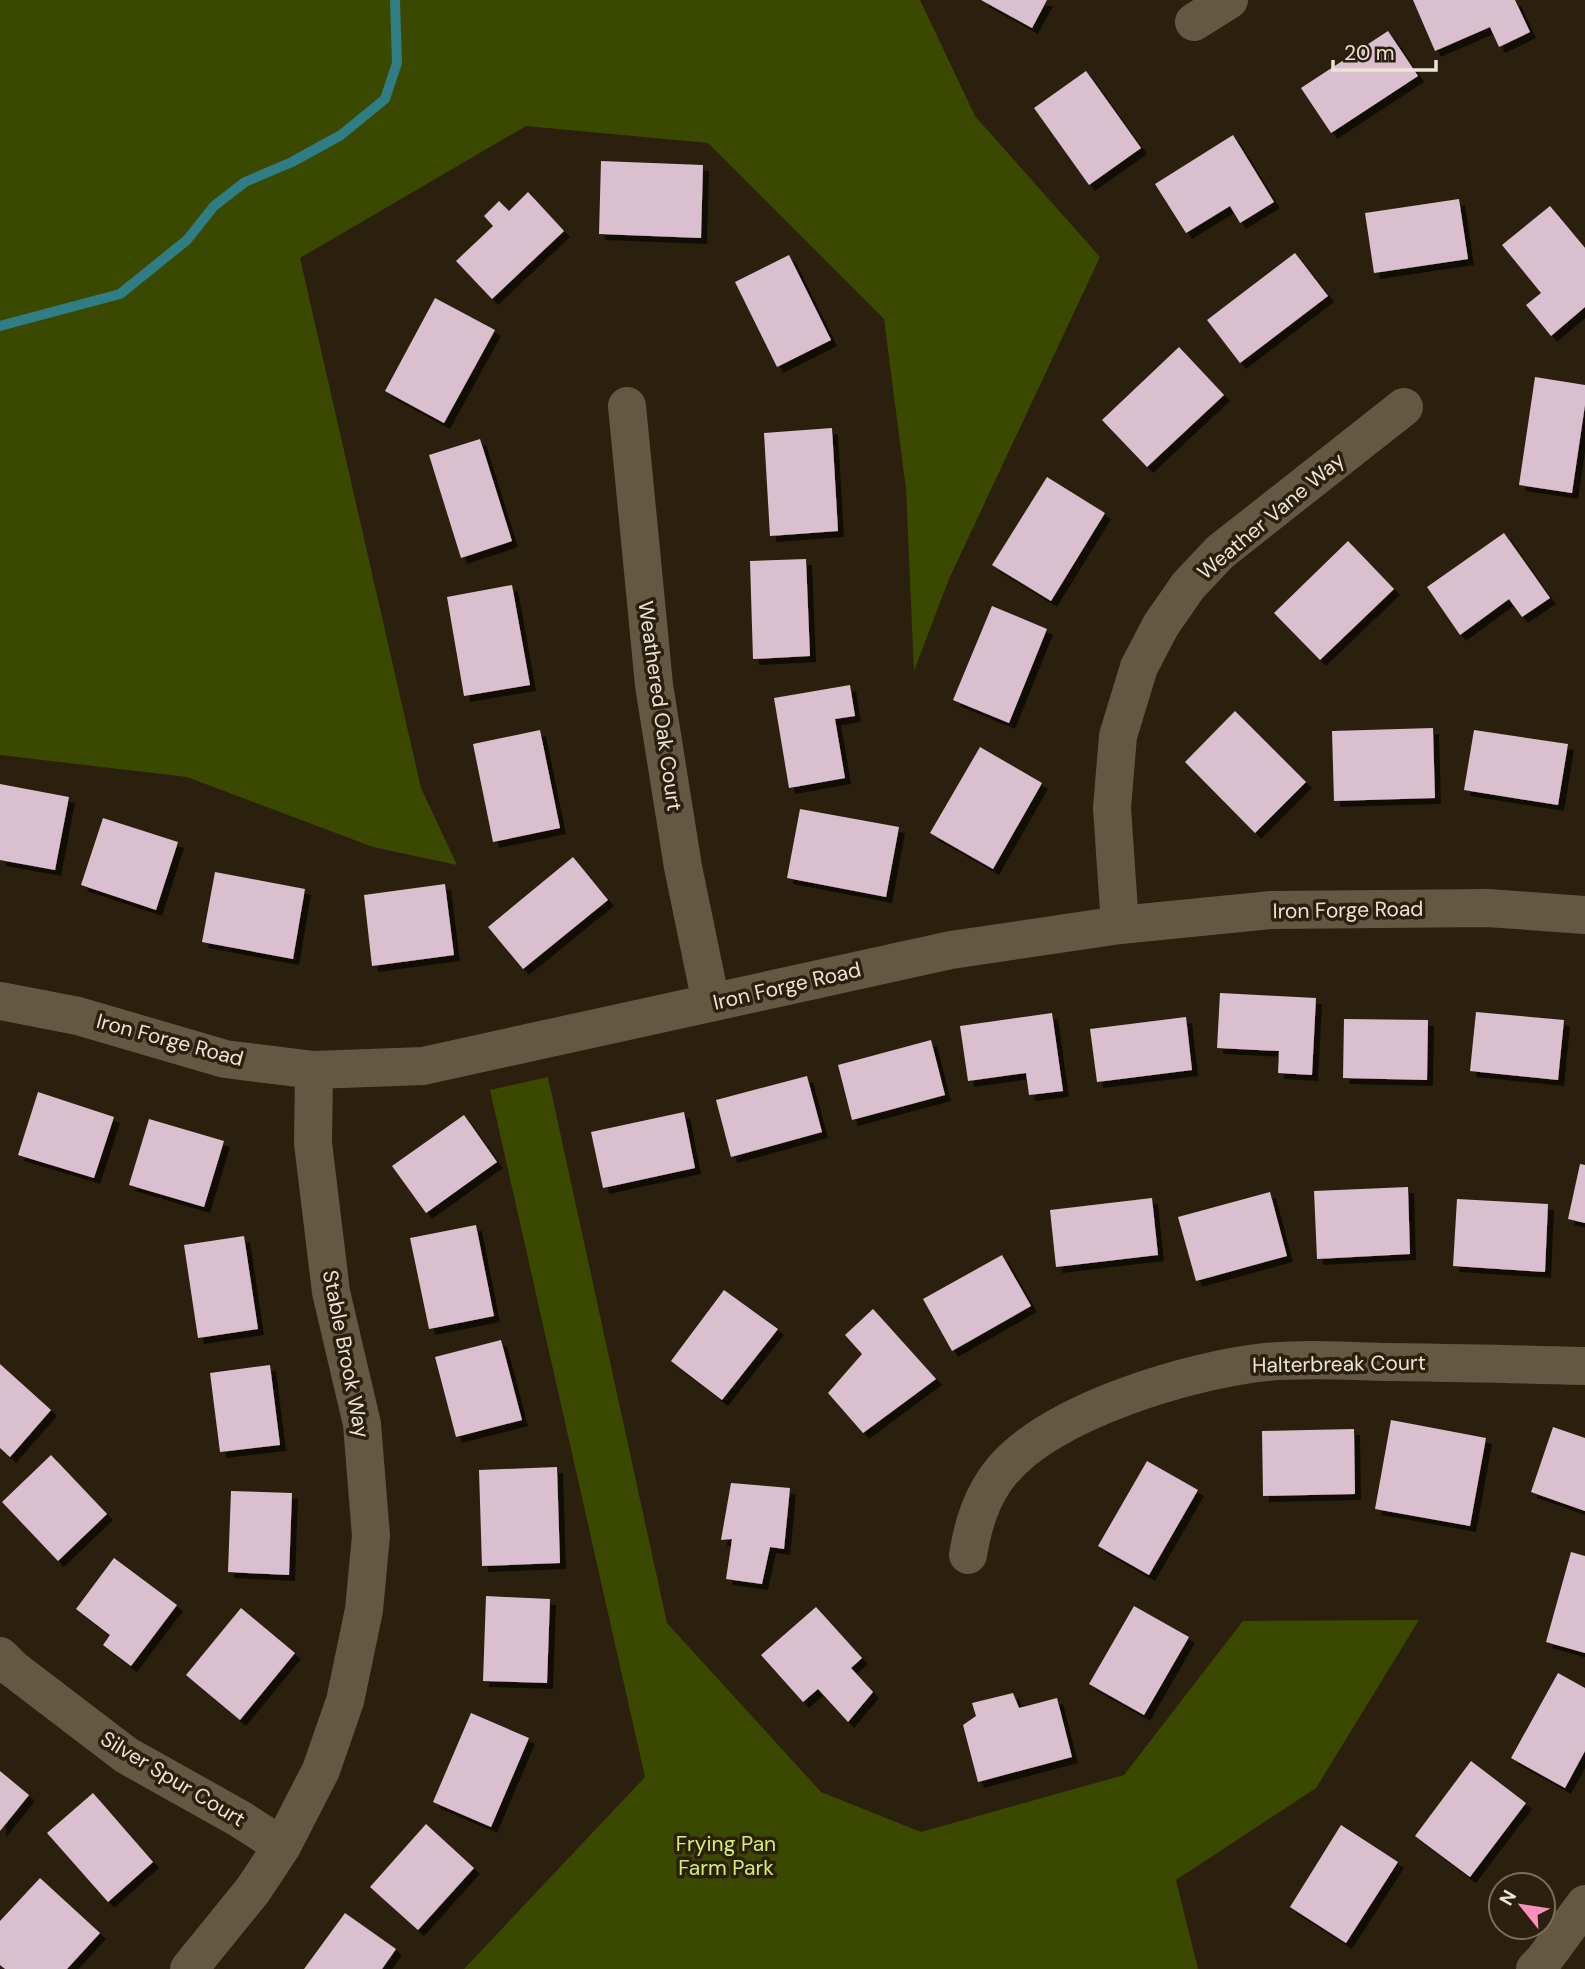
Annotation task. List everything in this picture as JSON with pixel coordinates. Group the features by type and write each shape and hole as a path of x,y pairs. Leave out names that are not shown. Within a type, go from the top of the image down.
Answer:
{"street":[{"path":"1194,22 1229,0"},
{"name":"Weathered Oak Court","path":"628,407 654,685 683,867 711,1003"},
{"name":"Weather Vane Way","path":"1120,925 1112,808 1118,736 1139,667 1161,625 1188,586 1220,552 1404,407"},
{"name":"Iron Forge Road","path":"0,1001 78,1016 225,1059 314,1070 423,1066 951,950 1120,925 1272,910 1488,908 1585,915"},
{"name":"Stable Brook Way","path":"189,1969 253,1890 282,1846 321,1770 345,1701 364,1610 371,1536 362,1424 331,1292 313,1143 314,1070"},
{"name":"Halterbreak Court","path":"968,1555 973,1527 985,1497 1001,1472 1023,1452 1051,1432 1110,1402 1198,1373 1266,1362 1313,1360 1585,1366"},
{"name":"Silver Spur Court","path":"0,1656 126,1755 240,1819 282,1846"},
{"path":"1535,1969 1585,1904"}],"green space":[{"path":"0,0 920,0 975,116 1100,257 949,579 914,671 906,489 884,319 708,143 526,126 300,258 421,788 457,865 373,847 187,777 0,755"},
{"name":"Frying Pan Farm Park","path":"548,1077 667,1623 821,1792 921,1832 1124,1775 1243,1621 1419,1620 1316,1788 1176,1880 1198,1969 464,1969 645,1777 490,1090"}],"building":[{"path":"981,0 1047,0 1032,28"},
{"path":"1413,0 1515,0 1530,32 1499,47 1490,27 1435,51"},
{"path":"1388,31 1418,76 1331,133 1301,88"},
{"path":"1086,71 1141,148 1089,185 1034,108"},
{"path":"1233,135 1274,202 1240,223 1230,206 1186,233 1155,184"},
{"path":"601,161 703,165 701,238 599,234"},
{"path":"528,192 564,231 492,299 456,261 493,226 484,216 499,201 509,211"},
{"path":"1459,199 1468,259 1374,273 1365,213"},
{"path":"1550,206 1585,248 1585,307 1551,336 1526,305 1541,293 1502,245"},
{"path":"1295,253 1328,296 1240,363 1207,320"},
{"path":"789,255 831,340 777,367 735,282"},
{"path":"435,298 495,330 444,423 385,391"},
{"path":"1179,347 1224,395 1147,467 1102,420"},
{"path":"1535,377 1585,385 1585,405 1572,493 1519,485"},
{"path":"832,428 838,531 770,536 764,433"},
{"path":"480,439 512,541 461,558 429,455"},
{"path":"1047,477 1105,513 1051,601 992,565"},
{"path":"1504,533 1550,598 1522,617 1509,599 1460,635 1427,587"},
{"path":"1348,541 1394,589 1320,660 1274,613"},
{"path":"806,559 810,656 753,659 750,561"},
{"path":"512,585 530,685 464,696 447,597"},
{"path":"992,606 1047,629 1009,723 953,700"},
{"path":"850,685 855,716 835,719 845,778 789,788 774,698"},
{"path":"1235,711 1306,782 1255,833 1185,762"},
{"path":"1433,728 1435,798 1334,801 1332,731"},
{"path":"540,730 560,828 493,842 473,744"},
{"path":"1474,730 1568,744 1558,805 1464,790"},
{"path":"980,747 1042,783 993,869 930,833"},
{"path":"0,784 69,797 55,870 0,860"},
{"path":"800,809 899,827 886,897 787,878"},
{"path":"103,818 178,842 156,910 81,885"},
{"path":"573,857 608,900 523,969 488,927"},
{"path":"215,872 305,889 293,959 202,942"},
{"path":"445,884 454,955 372,966 364,895"},
{"path":"1220,993 1316,998 1312,1075 1278,1073 1279,1051 1217,1048"},
{"path":"1476,1012 1564,1020 1558,1080 1470,1071"},
{"path":"1052,1013 1063,1091 1029,1095 1026,1073 968,1081 960,1026"},
{"path":"1186,1017 1192,1070 1097,1082 1090,1029"},
{"path":"1344,1019 1428,1020 1427,1080 1343,1078"},
{"path":"931,1040 945,1095 852,1120 838,1065"},
{"path":"807,1076 822,1132 731,1157 716,1100"},
{"path":"38,1092 114,1117 94,1178 18,1155"},
{"path":"684,1112 695,1168 603,1188 591,1132"},
{"path":"464,1115 497,1162 426,1213 392,1166"},
{"path":"149,1119 224,1141 204,1207 129,1185"},
{"path":"1580,1164 1585,1165 1585,1223 1568,1219"},
{"path":"1408,1187 1410,1254 1317,1259 1314,1191"},
{"path":"1270,1192 1287,1256 1196,1281 1178,1217"},
{"path":"1152,1198 1158,1255 1056,1267 1050,1210"},
{"path":"1457,1199 1548,1204 1545,1272 1453,1266"},
{"path":"476,1225 494,1316 429,1329 410,1238"},
{"path":"244,1236 258,1329 198,1338 184,1245"},
{"path":"1002,1255 1031,1306 952,1351 923,1299"},
{"path":"724,1290 778,1329 722,1400 671,1361"},
{"path":"873,1309 936,1379 863,1433 828,1393 862,1354 845,1335"},
{"path":"501,1340 522,1420 456,1437 435,1357"},
{"path":"0,1364 51,1410 10,1457 0,1448"},
{"path":"270,1365 280,1445 220,1452 210,1373"},
{"path":"1391,1420 1486,1438 1470,1526 1375,1509"},
{"path":"1553,1427 1585,1438 1585,1511 1531,1492"},
{"path":"1354,1429 1355,1494 1263,1496 1262,1431"},
{"path":"51,1455 107,1514 58,1561 2,1502"},
{"path":"1147,1461 1198,1490 1149,1575 1098,1546"},
{"path":"557,1467 560,1563 482,1566 479,1470"},
{"path":"731,1483 790,1488 784,1549 770,1547 762,1584 726,1579 732,1539 721,1540"},
{"path":"231,1491 292,1493 289,1575 228,1572"},
{"path":"1571,1552 1585,1556 1585,1653 1546,1642"},
{"path":"114,1558 177,1605 131,1666 103,1645 110,1635 76,1609"},
{"path":"486,1596 550,1599 547,1683 483,1681"},
{"path":"1134,1606 1189,1637 1144,1715 1089,1684"},
{"path":"816,1607 862,1658 851,1668 873,1692 848,1722 818,1689 803,1702 761,1655"},
{"path":"241,1608 295,1653 240,1720 186,1675"},
{"path":"1558,1673 1585,1688 1585,1751 1565,1788 1511,1758"},
{"path":"1013,1693 1019,1708 1057,1698 1072,1757 978,1782 963,1725 976,1716 972,1703"},
{"path":"471,1713 529,1738 491,1827 433,1802"},
{"path":"1471,1761 1526,1803 1470,1877 1415,1836"},
{"path":"0,1771 29,1795 0,1831"},
{"path":"93,1793 153,1862 108,1902 47,1833"},
{"path":"426,1824 474,1868 418,1930 370,1887"},
{"path":"1341,1825 1398,1862 1346,1943 1290,1907"},
{"path":"40,1878 100,1933 67,1969 5,1969 0,1965 0,1921"},
{"path":"345,1913 396,1949 382,1969 304,1969"}],"waterway":[{"path":"0,326 120,294 187,240 214,206 245,182 292,162 341,135 385,99 397,63 395,0"}]}
